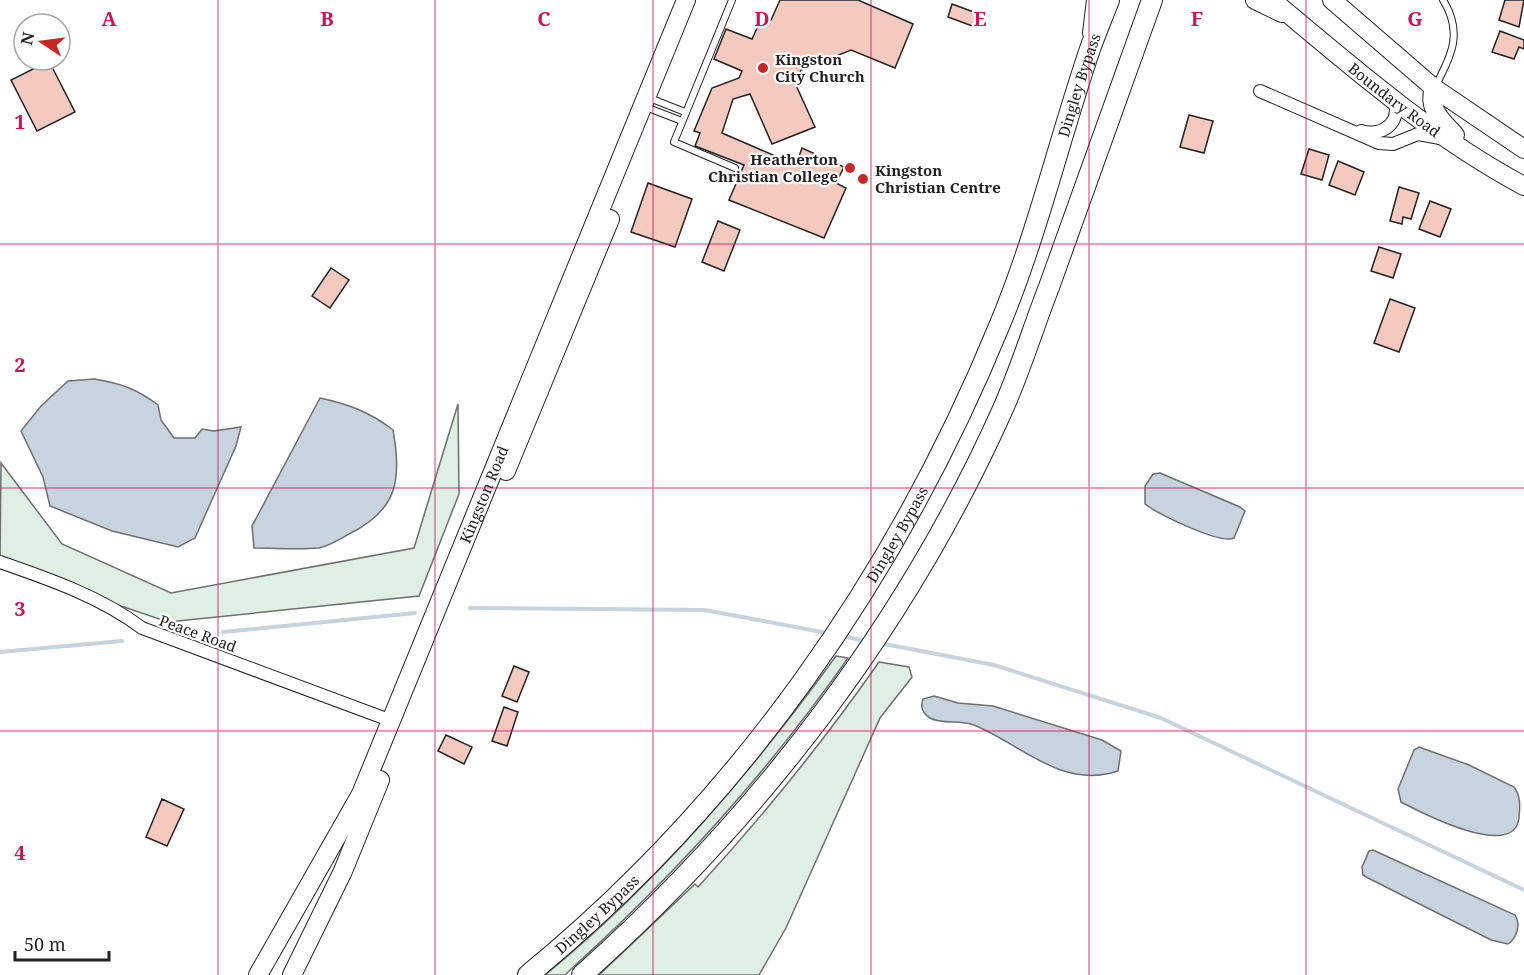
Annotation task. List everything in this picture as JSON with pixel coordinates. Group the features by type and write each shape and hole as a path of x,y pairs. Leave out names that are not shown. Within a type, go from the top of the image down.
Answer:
{"highway":[{"name":"Dingley Bypass","path":"528,975 626,887 710,800 781,712 851,614 928,483 966,406 1001,322 1044,202 1091,46 1109,0"},
{"path":"582,975 644,919 722,837 789,758 858,665 943,528 1003,408 1152,0"}],"main road":[{"name":"Kingston Road","path":"650,104 686,0"},
{"name":"Kingston Road","path":"292,975 343,871 397,723 650,104 698,0"},
{"path":"1091,46 1096,0"},
{"path":"1255,0 1297,21"},
{"name":"Boundary Road","path":"1272,0 1394,100 1480,160 1524,186"},
{"path":"1332,0 1434,88 1524,149"},
{"path":"1434,88 1432,102 1436,113 1480,160"},
{"name":"Kingston Road","path":"258,975 340,836 397,723"},
{"path":"266,975 332,871 343,871"}],"street":[{"path":"1260,91 1348,128 1369,140 1388,145 1418,134 1450,140"},
{"path":"1348,128 1371,134 1386,130 1395,115 1394,100"},
{"name":"Peace Road","path":"0,562 39,575 119,611 142,628 397,723"}],"lane":[{"path":"732,0 674,142 735,168"},
{"path":"1434,88 1451,56 1456,41 1454,24 1443,0"},
{"path":"650,104 685,112"},
{"path":"650,104 682,121"}],"green space":[{"path":"458,404 459,494 419,596 168,622 0,565 1,463 62,544 171,593 414,548"},
{"path":"836,656 848,658 785,742 718,822 646,898 565,975 545,975 626,903 701,825 804,700"},
{"path":"879,662 909,667 912,677 880,718 786,928 759,975 599,975 695,884 698,887 770,805 815,749"}],"shaded area":[{"path":"94,379 128,388 158,405 161,420 174,438 195,438 202,429 214,431 241,427 236,446 195,538 178,547 112,531 50,506 43,477 21,431 41,406 68,381"},
{"path":"320,398 358,410 376,418 393,430 397,464 393,491 378,515 327,546 303,549 254,548 252,526"},
{"path":"1160,473 1245,511 1234,538 1227,539 1204,533 1175,521 1145,504 1145,486 1153,474"},
{"path":"934,696 958,703 993,706 1102,740 1121,751 1118,771 1098,775 1060,770 974,725 930,718 923,712 923,699"},
{"path":"1419,747 1469,765 1514,787 1520,806 1519,818 1513,830 1501,835 1485,835 1446,823 1401,802 1398,789 1414,750"},
{"path":"1373,850 1515,915 1518,927 1514,938 1508,944 1491,940 1363,875 1362,867 1369,851"}],"building":[{"path":"780,0 858,0 913,24 895,68 851,50 801,70 795,83 815,127 772,144 750,94 733,99 722,133 796,165 802,148 844,167 836,183 846,188 824,238 729,200 744,165 695,146 700,133 694,131 712,88 739,78 742,71 714,59 726,29 752,39 758,26 771,20"},
{"path":"1505,0 1524,0 1519,27 1499,20"},
{"path":"952,4 979,14 975,27 948,17"},
{"path":"1500,31 1524,40 1524,49 1519,47 1514,59 1492,52"},
{"path":"27,72 55,72 75,112 37,131 11,80"},
{"path":"1189,115 1213,121 1204,153 1180,147"},
{"path":"1309,149 1329,155 1322,180 1301,174"},
{"path":"1338,161 1364,172 1355,195 1329,185"},
{"path":"648,183 692,199 675,247 631,232"},
{"path":"1399,187 1419,193 1411,219 1403,217 1402,224 1390,221"},
{"path":"1430,201 1451,209 1440,237 1419,229"},
{"path":"718,221 740,230 724,271 702,262"},
{"path":"1379,247 1401,254 1393,278 1371,271"},
{"path":"331,268 349,280 330,308 312,296"},
{"path":"1390,299 1415,308 1399,352 1374,343"},
{"path":"514,666 529,672 517,702 502,696"},
{"path":"504,707 518,712 507,746 492,741"},
{"path":"446,735 472,747 464,764 438,751"},
{"path":"162,799 184,809 167,846 146,837"}],"waterway":[{"path":"470,608 705,610 827,633"},
{"path":"223,632 415,613"},
{"path":"841,636 866,641"},
{"path":"0,652 122,641"},
{"path":"879,643 994,665 1161,718 1524,890"}],"place":[{"name":"Kingston City Church","path":"763,68"},
{"name":"Heatherton Christian College","path":"850,168"},
{"name":"Kingston Christian Centre","path":"863,179"}]}
